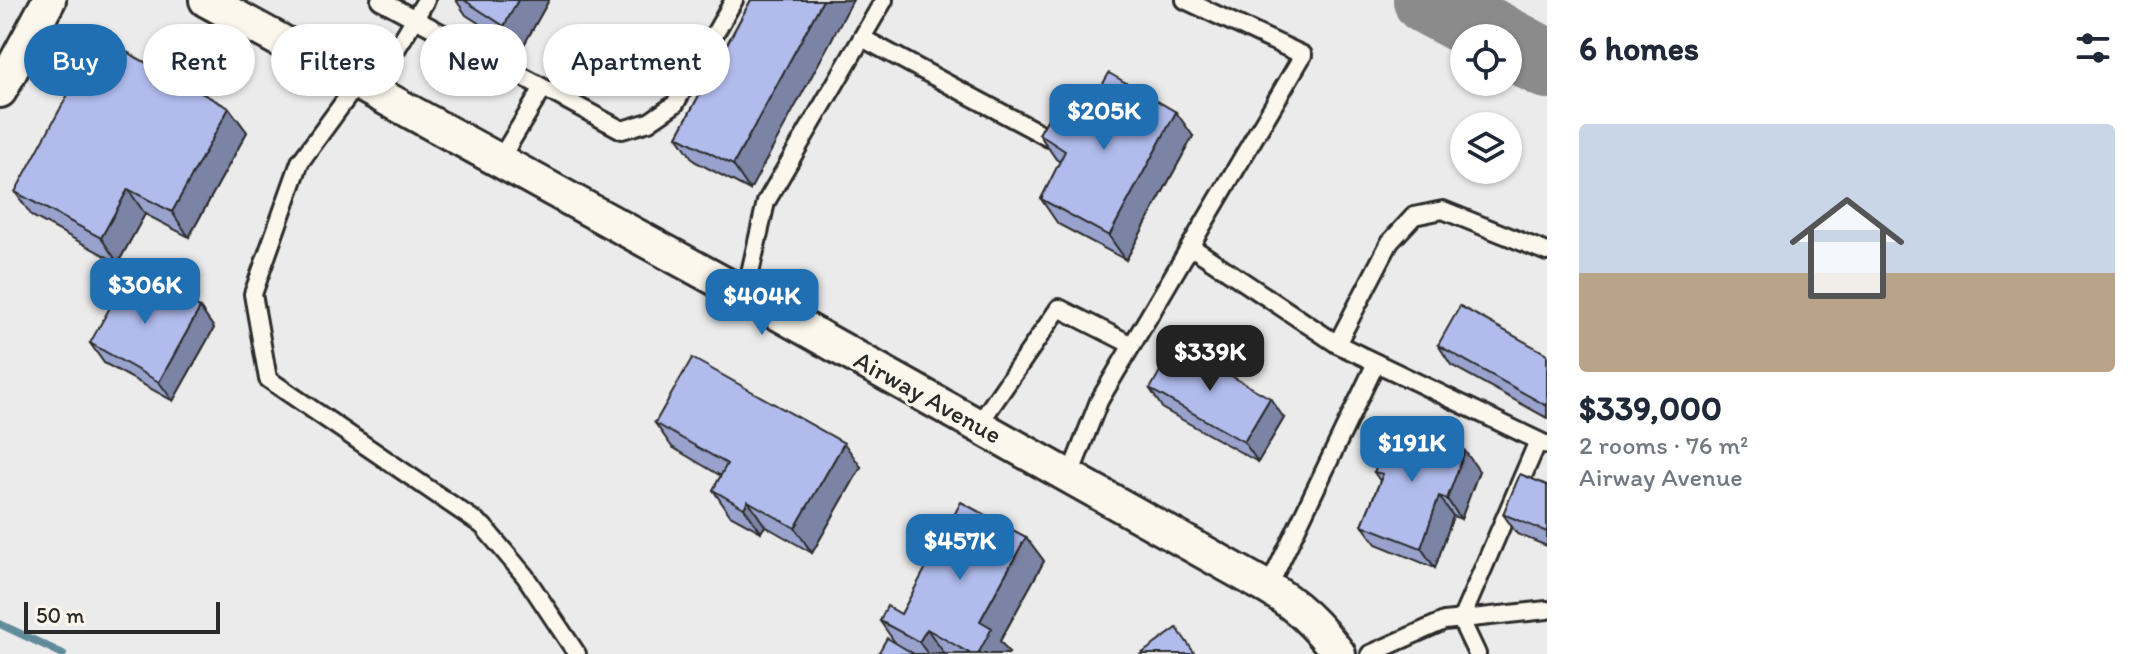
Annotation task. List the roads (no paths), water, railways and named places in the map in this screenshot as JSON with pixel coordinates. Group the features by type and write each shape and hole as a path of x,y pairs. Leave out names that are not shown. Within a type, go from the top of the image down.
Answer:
{"street":[{"path":"0,91 49,0"},
{"name":"Airway Avenue","path":"224,4 271,32"},
{"name":"Airway Avenue","path":"380,96 979,424 1286,598 1326,635 1339,654"}],"lane":[{"path":"380,0 543,88 499,161"},
{"path":"404,34 426,0"},
{"path":"720,24 734,0"},
{"path":"745,295 766,202 884,0"},
{"path":"1070,475 1099,401 1303,55 1185,0"},
{"path":"862,38 1049,138"},
{"path":"356,96 300,162 253,294 268,379 483,526 525,576 577,654"},
{"path":"558,96 622,130 649,122 675,104 680,96"},
{"path":"1337,344 1390,242 1414,216 1443,210 1547,252"},
{"path":"1190,246 1337,344 1543,443 1461,620"},
{"path":"979,424 1059,308 1132,345"},
{"path":"1268,588 1376,363"},
{"path":"1370,654 1444,621 1547,610"},
{"path":"1461,620 1477,654"}],"waterway":[{"path":"0,624 63,654"}]}
